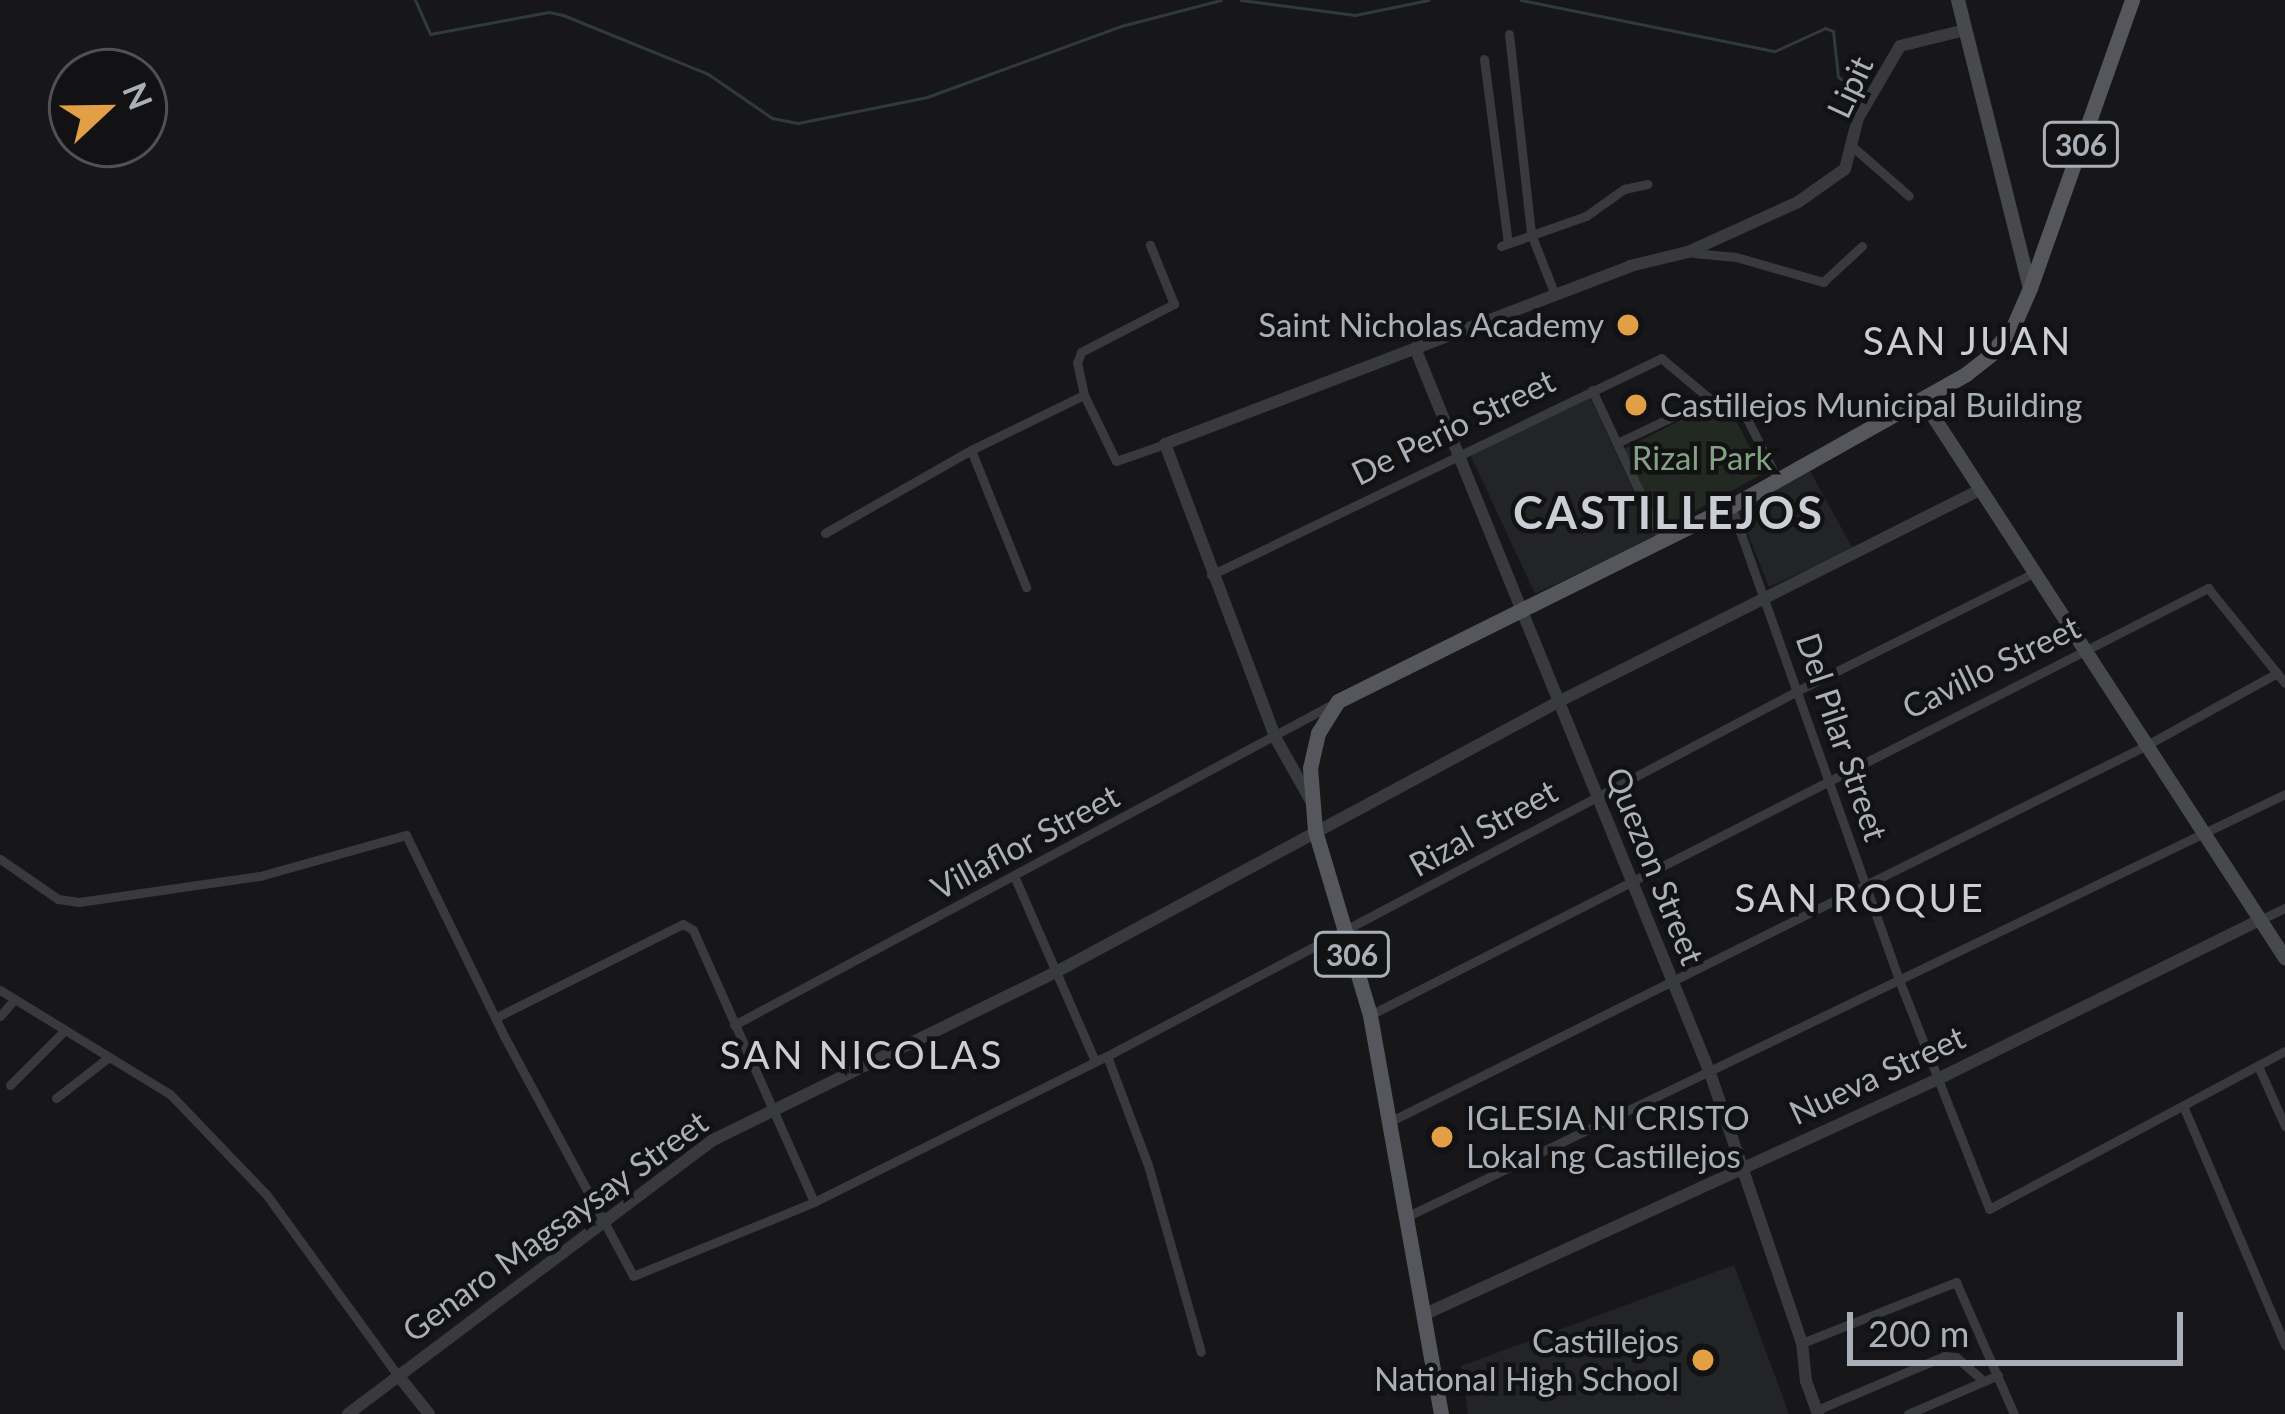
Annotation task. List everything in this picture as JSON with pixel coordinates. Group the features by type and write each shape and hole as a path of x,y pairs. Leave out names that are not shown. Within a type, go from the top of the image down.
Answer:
{"main road":[{"path":"1958,0 2030,288"},
{"name":"306","path":"1441,1414 1370,1015 1315,830 1310,799 1318,734 1338,701 1732,506 1922,399 1990,355 2013,328 2030,288 2132,0"},
{"path":"1922,399 2285,958"}],"street":[{"name":"Lipit","path":"1853,147 1858,118 1900,46 1965,30"},
{"path":"1509,34 1531,234 1556,295"},
{"path":"1484,59 1504,244 1586,215 1624,189 1647,184"},
{"path":"1150,245 1174,304 1081,352 1077,363 1084,394 1116,461 1630,266 1688,252 1758,223 1829,183 1845,169 1853,147 1909,196"},
{"path":"1688,252 1736,257 1822,282 1862,246"},
{"name":"Quezon Street","path":"1415,348 1710,1073 1802,1343 1817,1412"},
{"name":"De Perio Street","path":"1211,575 1661,358 1710,399"},
{"path":"1592,391 1663,542"},
{"path":"825,533 971,450 1084,394"},
{"path":"1617,443 1710,399 1737,399 1778,480"},
{"path":"1165,443 1276,739 1310,799"},
{"path":"971,450 1026,587"},
{"name":"Genaro Magsaysay Street","path":"348,1414 711,1141 1056,972 1559,701 1979,490"},
{"name":"Del Pilar Street","path":"1732,506 1899,980 1989,1209 2285,1051"},
{"name":"Rizal Street","path":"603,1218 633,1276 814,1202 1346,933 1798,690 2032,574"},
{"name":"Cavillo Street","path":"1370,1015 2208,588 2285,683"},
{"path":"1389,1122 2145,746 2277,673"},
{"name":"Villaflor Street","path":"734,1024 1276,739 1338,701"},
{"path":"1406,1217 2285,794"},
{"path":"0,860 58,898 79,902 260,876 406,835 495,1018 603,1218"},
{"path":"1015,878 1148,1165 1201,1352"},
{"name":"Nueva Street","path":"1423,1315 1938,1079 2285,908"},
{"path":"495,1018 683,924 693,930 814,1202"},
{"path":"0,990 62,1033 170,1094 266,1194 430,1414"},
{"path":"0,1016 14,1001"},
{"path":"10,1085 62,1033"},
{"path":"56,1098 109,1057"},
{"path":"2258,1066 2285,1126"},
{"path":"2184,1108 2285,1345"},
{"path":"1802,1343 1956,1282 2014,1414"},
{"path":"1817,1412 1944,1356 1956,1357 1984,1381"},
{"path":"1907,1414 1998,1375"}],"shaded area":[{"path":"1590,397 1656,537 1535,594 1469,453"},
{"path":"1810,471 1853,549 1769,587 1738,510"},
{"path":"1734,1265 1789,1414 1468,1414 1461,1366"}],"green space":[{"name":"Rizal Park","path":"1710,405 1730,410 1764,473 1661,530 1622,450"}],"waterway":[{"path":"415,0 430,34 549,12 563,15 708,74 772,118 798,123 927,97 1121,26 1221,0"},
{"path":"1241,0 1355,15 1428,0"},
{"path":"1521,0 1775,51 1825,28 1833,31 1838,77 1858,89"}],"place":[{"name":"Saint Nicholas Academy","path":"1628,325"},
{"name":"Castillejos Municipal Building","path":"1636,405"},
{"name":"IGLESIA NI CRISTO Lokal ng Castillejos","path":"1442,1137"},
{"name":"Castillejos National High School","path":"1703,1360"}],"district":[{"name":"SAN JUAN","path":"1968,340"},
{"name":"CASTILLEJOS","path":"1669,513"},
{"name":"SAN ROQUE","path":"1860,897"},
{"name":"SAN NICOLAS","path":"862,1054"}]}
